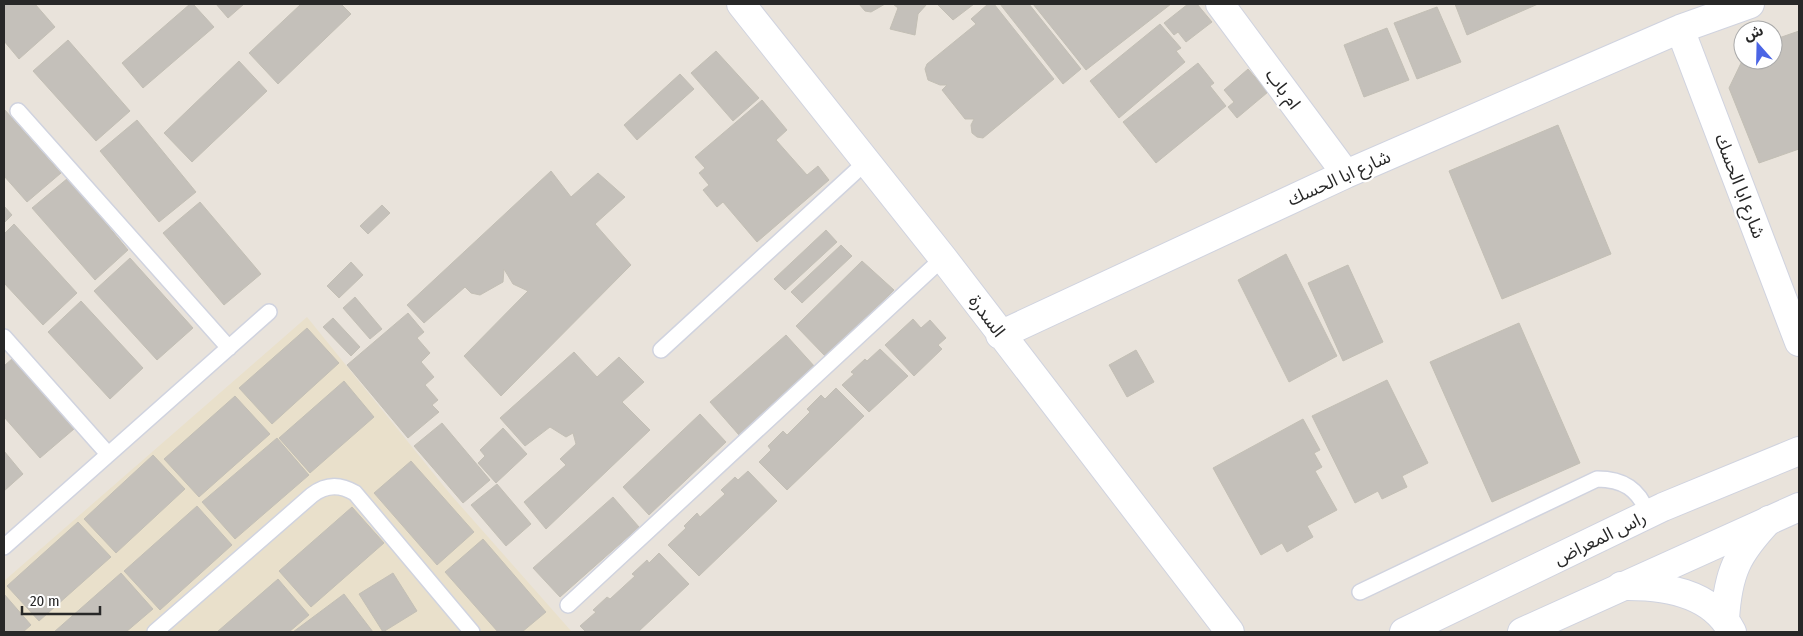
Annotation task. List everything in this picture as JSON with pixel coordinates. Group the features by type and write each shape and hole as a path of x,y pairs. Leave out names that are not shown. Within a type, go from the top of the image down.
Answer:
{"street":[{"name":"السدرة","path":"741,4 943,258 1229,632"},
{"name":"ام باب","path":"1220,4 1346,174"},
{"name":"شارع ابا الحسك","path":"1000,335 1346,174 1680,30 1750,4"},
{"name":"شارع ابا الحسك","path":"1680,30 1799,342"},
{"name":"راس المعراض","path":"1404,632 1648,514 1796,448"},
{"path":"1522,632 1799,507"},
{"path":"1728,625 1727,591 1735,564 1749,540 1768,520"},
{"path":"1621,586 1647,585 1675,590 1702,601 1728,625"}],"lane":[{"path":"18,111 229,348"},
{"path":"661,350 866,162"},
{"path":"568,605 943,258"},
{"path":"4,547 269,312"},
{"path":"4,337 108,454"},
{"path":"1360,592 1597,479 1611,479 1624,483 1635,491 1644,502 1648,514"},
{"path":"156,632 312,495 320,489 338,486 355,493 472,632"}],"shaded area":[{"path":"307,317 451,495 572,632 4,632 4,581"}],"building":[{"path":"4,4 35,4 55,27 19,59 4,41"},
{"path":"190,4 193,4 214,27 143,88 122,63"},
{"path":"216,4 244,4 228,18"},
{"path":"301,4 341,4 351,14 278,84 249,53"},
{"path":"859,4 885,4 871,12 865,11"},
{"path":"893,4 927,4 918,14 915,35 890,29 898,8"},
{"path":"937,4 974,4 953,20"},
{"path":"988,4 994,4 1054,79 983,138 977,137 972,133 971,125 974,119 965,119 942,90 947,85 940,85 928,80 925,69 927,64 976,24 971,19"},
{"path":"1000,4 1029,4 1081,69 1063,84"},
{"path":"1033,4 1171,4 1086,70"},
{"path":"1188,4 1197,4 1212,22 1186,42 1178,32 1174,35 1164,23"},
{"path":"1455,4 1538,4 1467,35"},
{"path":"1437,7 1461,62 1417,79 1394,23"},
{"path":"1160,24 1181,48 1176,51 1185,62 1119,118 1090,81"},
{"path":"1387,28 1409,80 1364,97 1344,45"},
{"path":"1799,31 1799,149 1759,163 1729,88 1738,70 1783,70 1783,37"},
{"path":"68,40 130,111 96,141 33,71"},
{"path":"716,51 759,98 733,121 691,73"},
{"path":"239,61 267,91 192,162 164,133"},
{"path":"1198,63 1214,83 1210,86 1226,106 1156,163 1123,122"},
{"path":"1248,69 1268,92 1237,118 1228,107 1234,102 1224,90"},
{"path":"680,74 694,89 637,140 624,125"},
{"path":"762,100 787,130 776,140 807,175 818,166 829,180 757,242 723,202 717,207 703,190 709,185 699,173 705,168 695,157"},
{"path":"4,109 61,173 27,202 4,176"},
{"path":"137,120 196,192 159,222 100,151"},
{"path":"1558,125 1611,254 1502,299 1449,171"},
{"path":"551,171 571,197 598,173 625,197 595,224 631,265 501,396 464,356 528,291 513,284 504,269 503,282 480,295 471,293 465,287 424,323 407,305"},
{"path":"68,178 128,250 95,280 32,208"},
{"path":"200,202 261,274 224,305 163,233"},
{"path":"382,205 390,213 368,234 360,226"},
{"path":"4,206 12,215 4,223"},
{"path":"14,224 77,293 43,325 4,283 4,234"},
{"path":"826,230 837,242 785,290 774,279"},
{"path":"841,245 852,256 802,303 791,292"},
{"path":"1286,254 1337,356 1289,382 1238,280"},
{"path":"130,258 193,328 157,360 94,291"},
{"path":"862,261 894,290 826,357 796,326"},
{"path":"351,262 363,275 339,298 327,286"},
{"path":"1348,265 1383,342 1343,361 1308,283"},
{"path":"355,297 382,329 370,339 343,308"},
{"path":"81,301 143,368 110,399 48,332"},
{"path":"408,313 424,332 417,338 430,353 421,362 434,377 425,385 438,400 432,405 439,412 408,438 347,365"},
{"path":"333,318 360,347 351,356 323,327"},
{"path":"913,319 921,328 930,320 946,338 938,345 942,349 914,376 885,345"},
{"path":"1519,323 1580,463 1492,502 1430,362"},
{"path":"307,328 339,363 272,424 239,388"},
{"path":"786,335 815,367 739,435 710,402"},
{"path":"880,349 908,376 869,412 842,385 854,374 851,372"},
{"path":"1136,350 1154,382 1127,397 1109,365"},
{"path":"574,352 597,377 619,357 644,382 622,402 650,430 546,529 524,502 566,465 560,459 576,444 573,433 566,437 550,427 525,446 500,418"},
{"path":"13,358 74,429 40,458 4,417 4,366"},
{"path":"1387,380 1428,463 1402,476 1407,487 1382,499 1378,491 1355,503 1312,416"},
{"path":"344,381 374,417 310,473 279,438"},
{"path":"836,388 864,416 787,490 759,462 771,450 768,446 783,431 787,435 810,412 807,409 821,395 825,399"},
{"path":"235,396 270,434 199,497 164,459"},
{"path":"700,414 726,442 649,515 623,487"},
{"path":"1303,419 1320,450 1314,453 1322,467 1315,471 1337,510 1307,526 1313,537 1287,552 1282,543 1261,555 1213,468"},
{"path":"442,423 490,480 463,503 414,446"},
{"path":"503,428 527,454 496,483 478,463 485,456 480,450"},
{"path":"277,438 309,475 235,539 202,502"},
{"path":"4,451 23,474 4,491"},
{"path":"153,455 185,489 116,553 84,519"},
{"path":"411,461 474,532 437,565 374,493"},
{"path":"748,471 777,501 699,576 668,545 686,528 684,526 697,513 700,517 725,494 721,490 735,477 738,480"},
{"path":"497,484 531,524 506,546 471,505"},
{"path":"613,497 639,527 560,597 533,568"},
{"path":"197,506 232,545 160,610 124,571"},
{"path":"352,507 384,543 311,607 279,571"},
{"path":"78,522 111,557 39,621 7,586"},
{"path":"483,539 546,612 522,632 498,632 445,572"},
{"path":"659,553 689,584 638,632 586,632 580,626 596,612 593,610 607,597 610,599 635,576 632,574 647,560 649,563"},
{"path":"121,573 153,609 126,632 54,632"},
{"path":"393,573 417,611 383,632 359,594"},
{"path":"278,579 309,615 289,632 217,632"},
{"path":"4,594 31,625 23,632 4,632"},
{"path":"344,594 373,632 293,632"}]}
